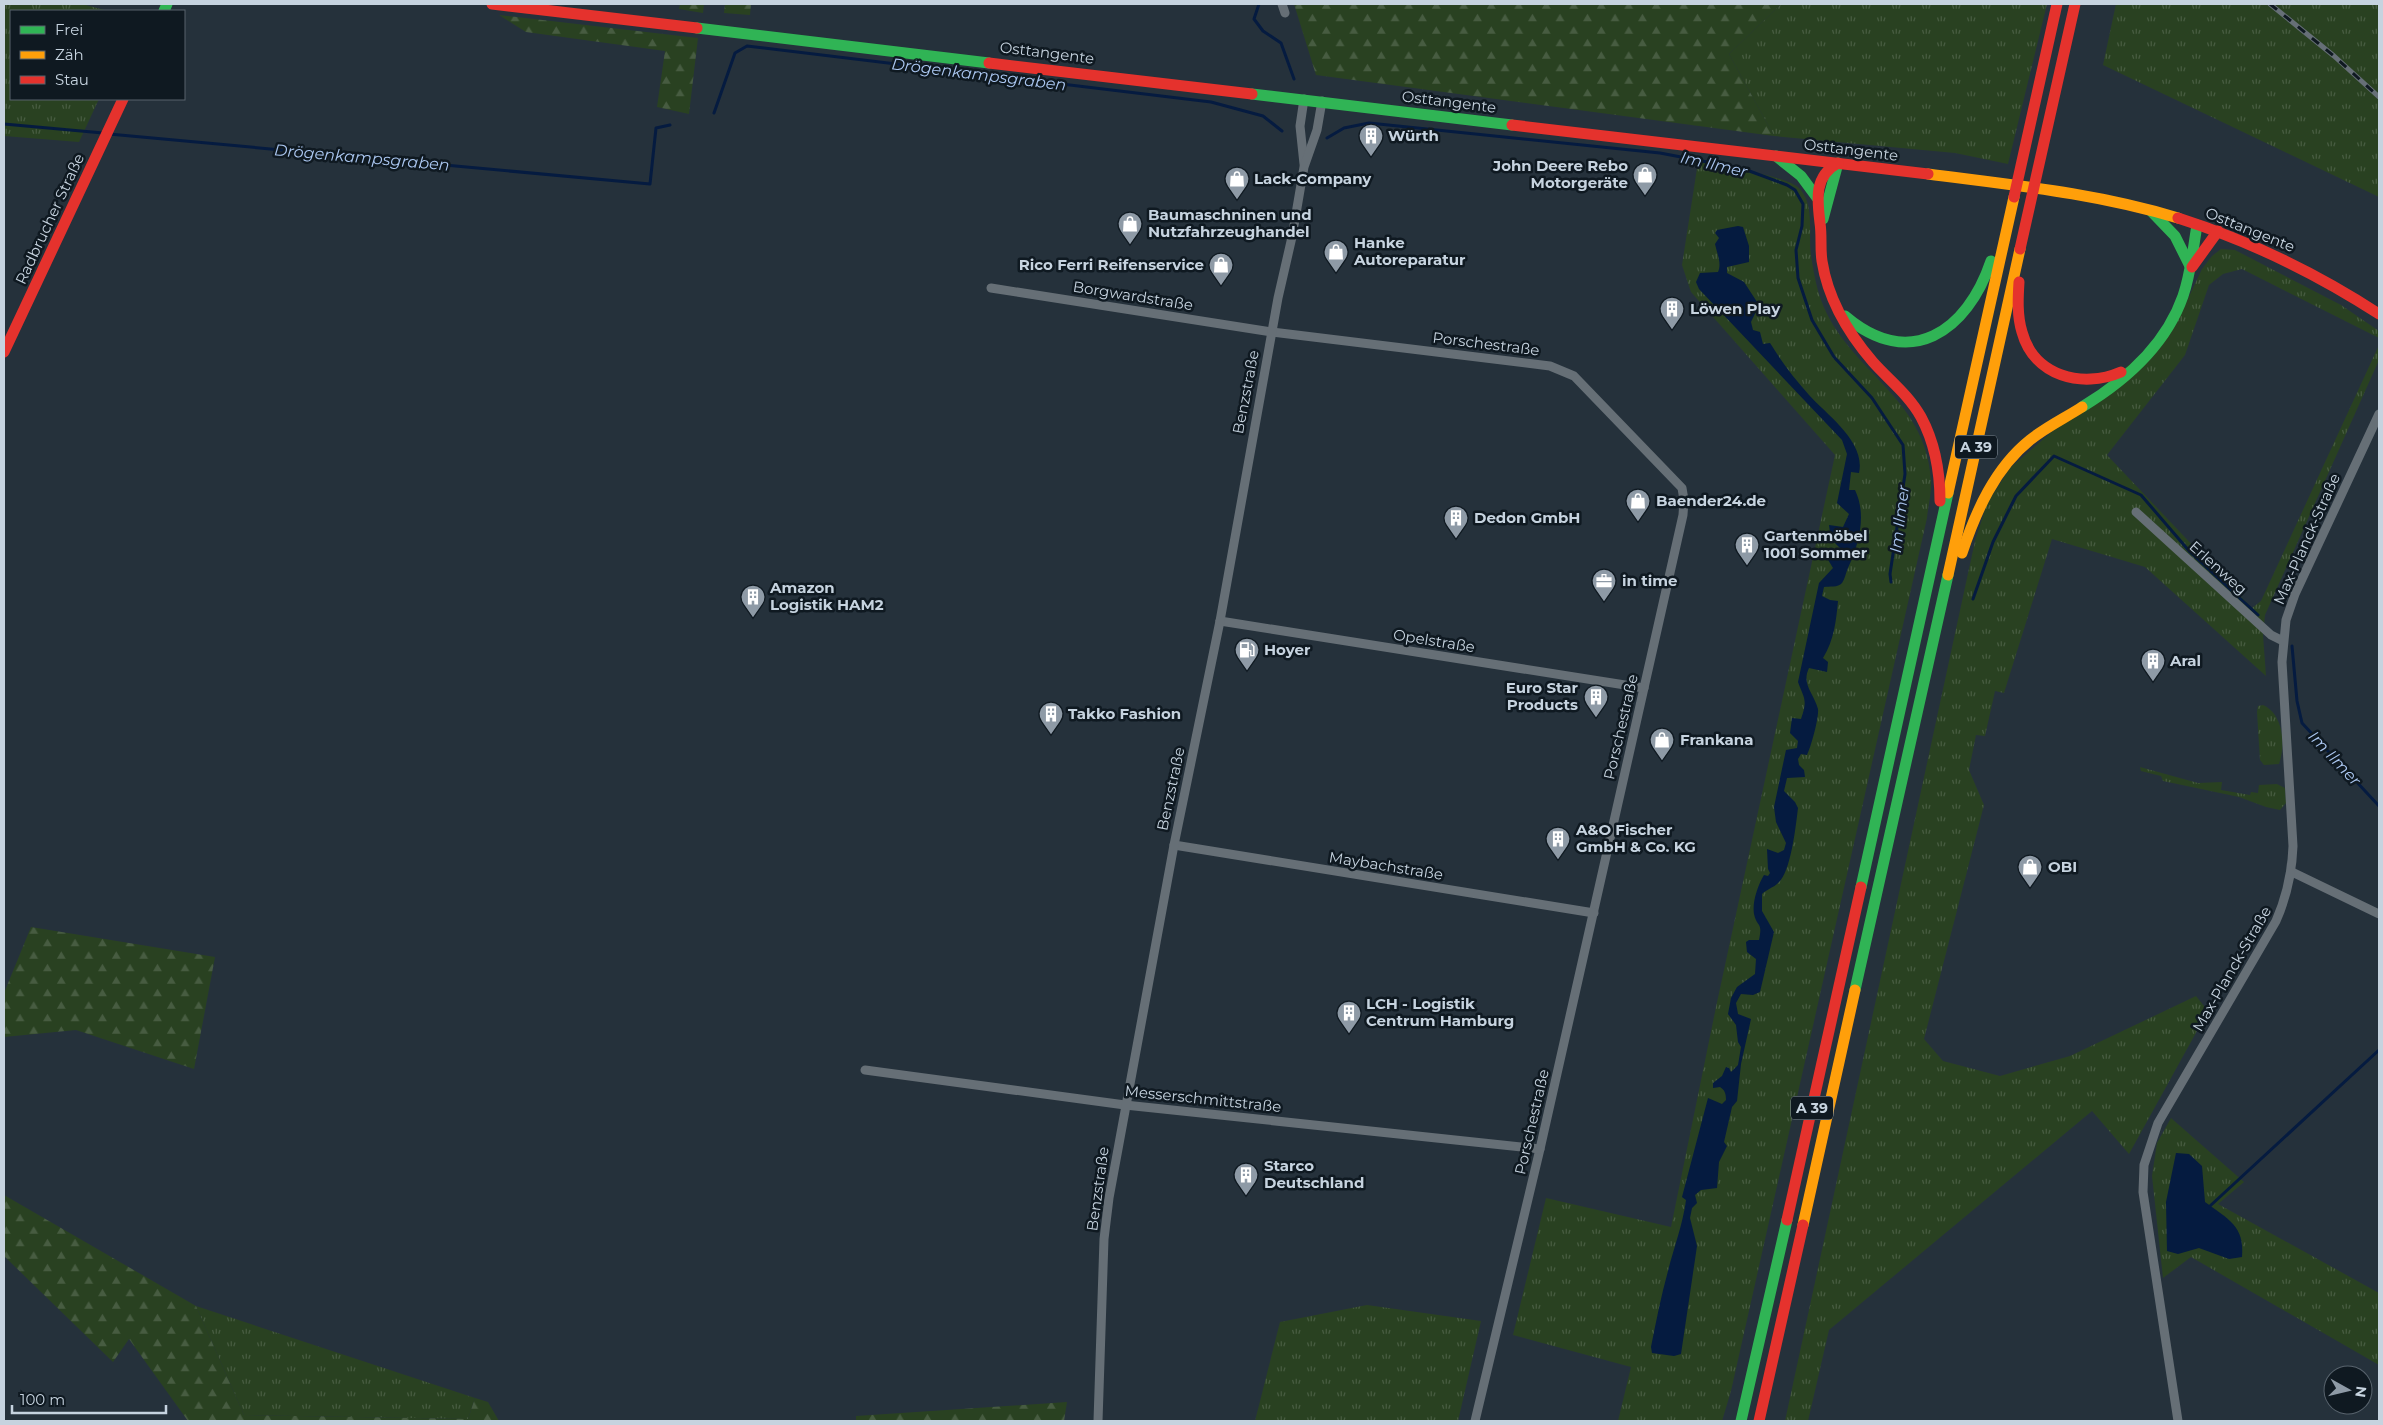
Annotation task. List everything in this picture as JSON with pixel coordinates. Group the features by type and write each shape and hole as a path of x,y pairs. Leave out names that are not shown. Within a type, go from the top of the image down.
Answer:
{"main road":[{"name":"Osttangente","path":"492,4 1322,101 1838,163 2074,194 2151,211 2253,244 2336,287 2379,314"},
{"path":"1839,310 1859,327 1890,340 1916,341 1936,335 1957,321 1969,306 2000,245 2057,4"},
{"name":"A 39","path":"1759,1421 2075,4"},
{"name":"Radbrucher Straße","path":"4,352 123,100"},
{"path":"1776,156 1801,176 1818,199"},
{"path":"1838,163 1826,169 1820,177 1818,199 1823,268 1839,310 1858,343 1908,399 1920,415 1930,434 1937,458 1940,484 1939,536"},
{"path":"1821,226 1838,163"},
{"path":"2151,211 2177,236 2185,249 2191,269"},
{"path":"1932,646 1969,532 1984,498 2008,462 2028,442 2049,426 2102,394 2126,376 2145,356 2172,320 2182,299 2191,269 2197,225"},
{"path":"2191,269 2218,232"},
{"name":"A 39","path":"1741,1421 1939,536 2000,245"},
{"path":"2020,248 2019,313 2027,346 2037,359 2062,376 2090,382 2112,377 2145,356"}],"street":[{"name":"Benzstraße","path":"1304,99 1300,126 1304,167"},
{"name":"Benzstraße","path":"1098,1421 1106,1219 1174,845 1220,621 1272,332 1292,237 1304,167 1317,130 1322,101"},
{"name":"Borgwardstraße","path":"991,288 1272,332"},
{"name":"Porschestraße","path":"1272,332 1550,366 1565,370 1574,376 1682,488 1684,500 1683,515 1540,1149 1475,1421"},
{"name":"Max-Planck-Straße","path":"2178,1421 2143,1192 2144,1165 2158,1123 2276,921 2286,898 2292,872 2293,820 2283,641 2286,620 2295,594 2379,414"},
{"name":"Erlenweg","path":"2136,512 2271,635 2283,641"},
{"name":"Opelstraße","path":"1220,621 1644,688"},
{"name":"Maybachstraße","path":"1174,845 1594,913"},
{"path":"2292,872 2379,914"},
{"name":"Messerschmittstraße","path":"865,1070 1126,1105 1540,1149"}],"green space":[{"path":"4,4 82,4 104,10 10,10 10,100 99,100 79,142 4,136"},
{"path":"680,4 704,4 703,13 679,9"},
{"path":"725,4 751,4 750,15 724,13"},
{"path":"1294,4 1781,4 1729,54 1774,136 1316,75"},
{"path":"1781,4 2047,4 2008,164 1955,153 1774,136 1729,54"},
{"path":"2116,4 2379,4 2379,197 2103,65"},
{"path":"499,15 698,38 689,114 657,107 665,51 526,32"},
{"path":"1698,162 1782,179 1800,189 1805,196 1810,220 1811,255 1821,300 1833,325 1848,346 1901,405 1915,426 1926,451 1931,489 1927,518 1731,1391 1722,1421 1618,1421 1631,1367 1513,1335 1546,1198 1671,1227 1716,1007 1835,455 1691,292 1682,265"},
{"path":"2221,249 2235,250 2341,305 2379,331 2379,338 2242,269 2223,274 2209,285 2185,355 2107,455 2252,608 2261,601 2379,345 2379,360 2265,615 2263,635 2266,676 2145,567 2052,539 2004,693 1995,691 1985,736 1976,735 1969,770 1984,805 1924,1039 1943,1061 2000,1076 2070,1056 2196,996 2208,1011 2129,1154 2092,1111 1829,1330 1808,1421 1785,1421 1975,541 1987,504 2010,468 2176,324 2202,269 2212,256"},
{"path":"2263,705 2270,709 2279,722 2282,748 2279,764 2264,765 2260,760 2257,712 2258,706"},
{"path":"2140,767 2198,783 2222,782 2221,790 2250,795 2251,792 2258,793 2259,785 2277,784 2285,788 2286,803 2280,810 2266,807 2239,797 2163,781 2161,776 2141,771"},
{"path":"31,927 215,957 194,1069 76,1030 4,1037 4,993"},
{"path":"2171,1118 2244,1182 2218,1204 2379,1293 2379,1365 2191,1257 2163,1278 2152,1176 2157,1143"},
{"path":"4,1195 196,1306 244,1415 468,1419 475,1398 488,1402 499,1421 188,1421 129,1339 113,1362 4,1256"},
{"path":"1367,1305 1481,1321 1458,1421 1255,1421 1280,1322"},
{"path":"196,1306 475,1398 468,1419 244,1415"},
{"path":"1067,1402 1064,1421 856,1421 856,1416"}],"water":[{"path":"1738,226 1743,227 1749,246 1749,262 1727,267 1727,273 1744,282 1759,305 1751,322 1753,330 1760,332 1763,344 1770,343 1799,383 1835,420 1857,451 1860,462 1859,473 1851,472 1849,490 1855,490 1861,509 1861,519 1858,539 1843,581 1838,586 1824,587 1822,596 1838,601 1832,638 1823,658 1828,662 1827,672 1809,668 1807,674 1807,684 1818,713 1813,739 1807,755 1801,754 1798,759 1799,765 1804,770 1805,777 1787,778 1784,791 1798,808 1790,859 1783,878 1762,894 1762,911 1774,932 1760,992 1753,995 1741,994 1736,1003 1738,1014 1751,1019 1741,1064 1737,1101 1732,1107 1724,1142 1727,1146 1719,1162 1717,1188 1701,1190 1695,1195 1697,1203 1692,1208 1690,1218 1697,1246 1681,1354 1674,1356 1652,1353 1651,1347 1665,1280 1683,1218 1686,1200 1682,1197 1708,1098 1722,1104 1726,1100 1723,1089 1720,1087 1713,1088 1713,1083 1722,1076 1726,1067 1731,1072 1738,1065 1741,1047 1738,1042 1736,1025 1728,1014 1731,998 1737,987 1755,974 1756,959 1747,952 1746,942 1749,940 1759,940 1760,927 1755,918 1754,904 1764,875 1768,876 1770,873 1767,849 1778,853 1784,850 1786,843 1776,822 1774,807 1786,750 1797,748 1798,741 1790,733 1792,718 1801,719 1804,707 1804,699 1798,682 1819,583 1833,568 1827,558 1829,555 1833,556 1840,552 1840,548 1831,539 1829,525 1843,527 1849,514 1837,503 1847,454 1842,440 1699,289 1696,282 1700,273 1718,272 1719,262 1715,244 1719,238 1715,233 1717,230"},
{"path":"2176,1153 2189,1154 2202,1166 2205,1202 2228,1219 2238,1230 2241,1238 2242,1257 2229,1259 2199,1248 2178,1254 2167,1251 2166,1202"}],"waterway":[{"path":"1259,4 1254,19 1263,31 1281,43 1294,79"},
{"name":"Drögenkampsgraben","path":"714,113 735,53 747,46 1211,102 1263,116 1282,131"},
{"name":"Im Ilmer","path":"1327,138 1344,128 1369,123 1660,153 1744,169 1787,185 1795,190 1803,204 1802,226 1796,250 1798,278 1812,320 1834,357 1872,398 1903,445 1905,474 1890,574 1891,582"},
{"name":"Drögenkampsgraben","path":"4,124 103,133"},
{"name":"Drögenkampsgraben","path":"109,134 650,184 656,128 670,125"},
{"name":"Im Ilmer","path":"1973,599 1993,542 2016,496 2054,456 2141,495 2190,552 2258,615"},
{"name":"Im Ilmer","path":"2292,646 2297,701 2302,723 2379,806"},
{"path":"2210,1206 2379,1050"}],"railway":[{"path":"2270,4 2334,56 2379,97"}],"traffic: fast":[{"path":"164,10 167,4"},
{"path":"697,28 989,63"},
{"path":"1252,94 1512,125"},
{"path":"1776,156 1801,176 1818,199"},
{"path":"1823,219 1838,163"},
{"path":"2151,211 2175,236 2190,266"},
{"path":"2082,407 2114,386 2142,360 2166,330 2176,314 2186,287 2197,225"},
{"path":"1845,316 1869,332 1892,341 1913,341 1933,336 1951,324 1967,307 1981,286 1991,261"},
{"path":"1861,887 1948,493"},
{"path":"1855,990 1948,575"},
{"path":"1741,1421 1787,1220"}],"traffic: slow":[{"path":"1928,174 2085,196 2147,209 2178,218"},
{"path":"1948,493 2014,197"},
{"path":"1948,575 2020,249"},
{"path":"1962,553 1980,506 2007,464 2036,435 2082,407"},
{"path":"1803,1225 1855,990"}],"traffic: jam":[{"path":"492,4 697,28"},
{"path":"2014,197 2057,4"},
{"path":"2020,249 2075,4"},
{"path":"989,63 1252,94"},
{"path":"4,352 123,100"},
{"path":"1512,125 1928,174"},
{"path":"1838,163 1825,174 1821,181 1818,197 1821,256 1829,289 1840,315 1855,339 1873,362 1911,402 1921,417 1930,437 1936,458 1940,501"},
{"path":"2178,218 2231,237 2282,259 2331,285 2379,314"},
{"path":"2192,267 2218,231"},
{"path":"2019,282 2018,307 2020,326 2028,347 2037,359 2061,375 2076,378 2091,379 2121,372"},
{"path":"1787,1220 1861,887"},
{"path":"1759,1421 1803,1225"}],"place":[{"name":"Würth","path":"1371,157"},
{"name":"John Deere Rebo Motorgeräte","path":"1645,196"},
{"name":"Lack-Company","path":"1237,200"},
{"name":"Baumaschninen und Nutzfahrzeughandel","path":"1130,245"},
{"name":"Hanke Autoreparatur","path":"1336,273"},
{"name":"Rico Ferri Reifenservice","path":"1221,286"},
{"name":"Löwen Play","path":"1672,330"},
{"name":"Baender24.de","path":"1638,522"},
{"name":"Dedon GmbH","path":"1456,539"},
{"name":"Gartenmöbel 1001 Sommer","path":"1747,566"},
{"name":"in time","path":"1604,602"},
{"name":"Amazon Logistik HAM2","path":"753,618"},
{"name":"Hoyer","path":"1247,671"},
{"name":"Aral","path":"2153,682"},
{"name":"Euro Star Products","path":"1596,718"},
{"name":"Takko Fashion","path":"1051,735"},
{"name":"Frankana","path":"1662,761"},
{"name":"A&O Fischer GmbH & Co. KG","path":"1558,860"},
{"name":"OBI","path":"2030,888"},
{"name":"LCH - Logistik Centrum Hamburg","path":"1349,1034"},
{"name":"Starco Deutschland","path":"1246,1196"}]}
